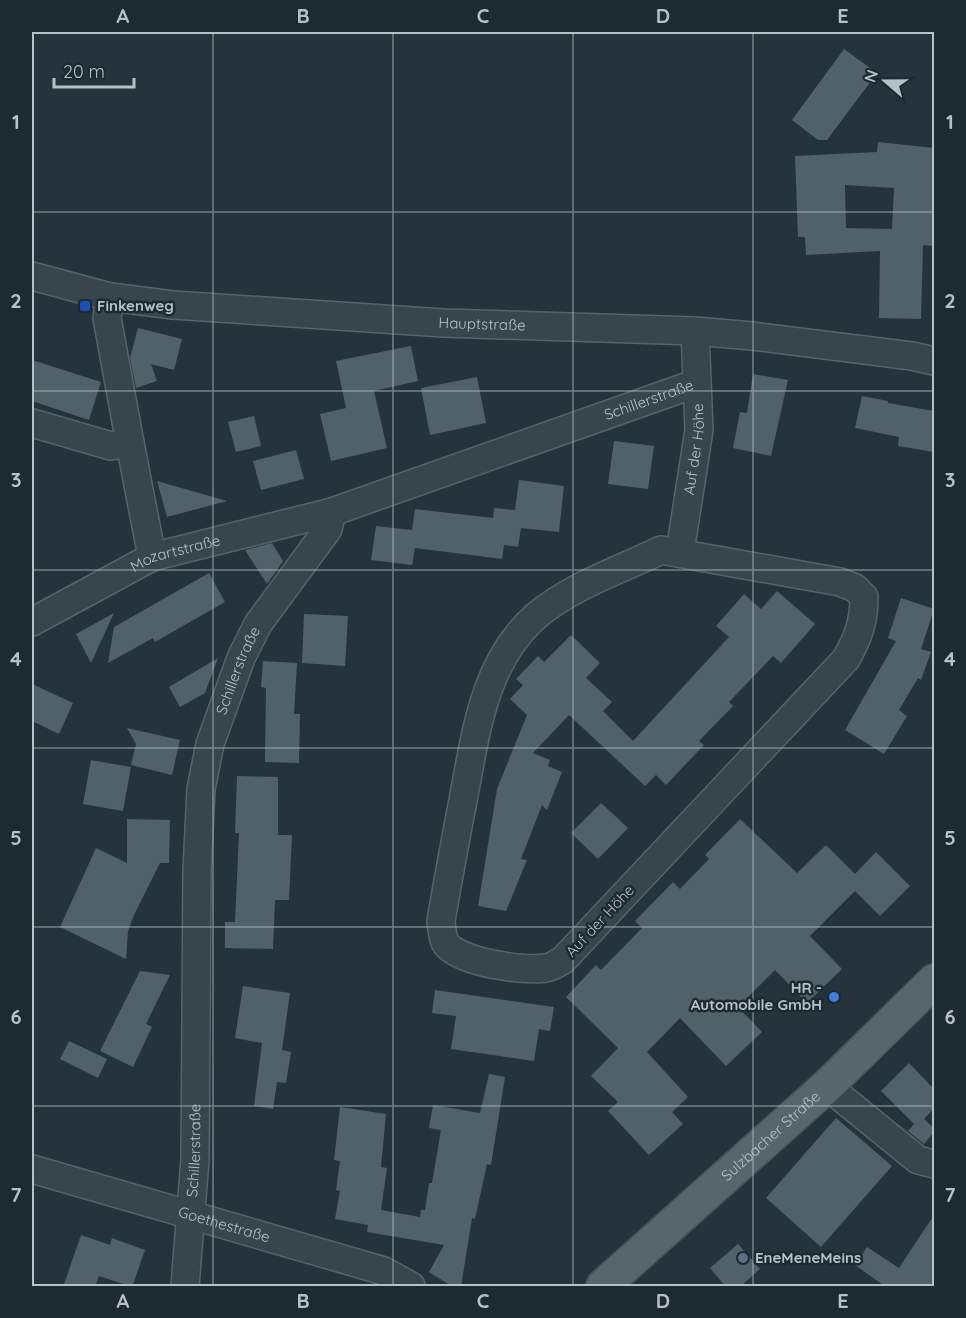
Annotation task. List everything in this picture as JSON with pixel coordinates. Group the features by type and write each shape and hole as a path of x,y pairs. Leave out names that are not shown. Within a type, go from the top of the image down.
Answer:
{"main road":[{"name":"Sulzbacher Straße","path":"603,1287 827,1086 934,981"}],"street":[{"name":"Hauptstraße","path":"32,276 110,297 173,305 443,323 695,332 878,351 934,361"},
{"path":"110,297 107,318 152,557"},
{"name":"Schillerstraße","path":"185,1287 195,1160 197,871 201,789 210,744 241,658 258,624 328,528 332,512 697,383 695,332"},
{"name":"Auf der Höhe","path":"680,552 699,430 697,383"},
{"path":"32,423 111,446 130,443"},
{"name":"Mozartstraße","path":"32,622 152,557 332,512"},
{"name":"Auf der Höhe","path":"661,550 680,552 840,582 855,588 864,597 864,620 858,639 846,659 563,960 548,968 532,968 476,961 455,952 444,942 441,921 480,711 492,676 511,645 536,616 572,592 661,550"},
{"path":"827,1086 918,1160 934,1164"},
{"name":"Goethestraße","path":"32,1169 384,1271 411,1287"}],"building":[{"path":"844,49 877,73 827,140 818,140 792,120"},
{"path":"878,142 934,148 934,246 923,245 921,319 879,318 880,251 806,255 805,237 798,237 795,156 877,152","holes":["845,185 894,188 892,229 846,228"]},
{"path":"138,328 182,339 174,370 151,364 157,381 136,388 130,358"},
{"path":"411,346 418,381 374,391 387,448 331,461 320,414 346,408 336,361"},
{"path":"32,360 101,382 89,420 32,401"},
{"path":"753,374 788,380 771,456 733,448 740,412 747,413"},
{"path":"477,377 486,423 430,435 421,388"},
{"path":"862,396 934,411 934,452 898,446 899,437 855,428"},
{"path":"254,416 261,446 236,452 228,422"},
{"path":"614,441 654,446 648,489 608,484"},
{"path":"296,450 304,479 261,490 253,461"},
{"path":"519,480 564,486 559,532 521,528 518,547 504,545 502,559 415,548 412,565 371,560 376,526 412,530 415,509 493,518 494,508 515,510"},
{"path":"157,481 227,501 167,517"},
{"path":"272,543 283,561 267,584 245,550"},
{"path":"209,573 225,602 155,642 153,638 108,663 114,627"},
{"path":"777,591 815,624 781,663 773,656 729,702 733,706 699,741 704,745 666,785 656,775 645,786 569,715 533,753 550,760 548,766 562,772 547,810 542,805 521,859 527,860 506,911 478,906 497,789 527,715 510,699 523,685 516,679 538,656 544,662 571,635 600,663 586,678 612,702 603,711 633,741 729,637 716,626 744,594 761,609"},
{"path":"901,598 934,609 921,649 931,652 921,680 918,678 899,710 907,716 884,754 845,730 896,641 888,638"},
{"path":"114,613 91,663 76,634"},
{"path":"304,614 348,616 345,666 302,663"},
{"path":"218,658 205,693 180,707 169,687"},
{"path":"263,661 297,663 294,714 300,714 299,763 265,762 266,688 261,687"},
{"path":"32,684 73,703 59,734 32,721"},
{"path":"127,728 180,740 172,775 131,765 136,744"},
{"path":"91,760 131,767 123,811 83,804"},
{"path":"237,776 278,777 278,835 292,835 289,900 275,900 273,949 225,948 225,922 235,922 239,833 235,833"},
{"path":"601,803 628,828 598,859 571,833"},
{"path":"127,819 170,820 169,863 160,863 134,915 128,931 126,959 60,927 96,848 127,863"},
{"path":"740,819 797,873 826,845 855,874 876,852 910,886 880,916 855,891 810,936 842,969 807,1003 775,970 738,1007 762,1032 726,1066 680,1018 647,1052 688,1097 672,1112 683,1124 649,1155 608,1111 618,1102 591,1076 618,1048 566,997 596,965 601,970 642,928 635,921 673,882 680,889 709,859 705,855"},
{"path":"140,971 170,975 146,1024 152,1027 133,1067 100,1051"},
{"path":"243,986 290,993 282,1050 291,1052 286,1083 277,1082 273,1109 254,1106 262,1043 235,1038"},
{"path":"435,990 554,1007 550,1031 539,1029 534,1061 451,1049 456,1016 432,1013"},
{"path":"69,1041 107,1059 98,1078 60,1059"},
{"path":"909,1063 934,1089 934,1108 924,1119 934,1128 934,1132 924,1144 908,1131 914,1124 881,1091"},
{"path":"489,1074 505,1077 491,1165 487,1164 475,1219 472,1218 461,1287 453,1287 429,1272 444,1245 367,1232 368,1225 335,1219 340,1191 336,1190 340,1161 334,1160 340,1107 386,1114 381,1167 387,1168 381,1210 420,1217 421,1210 425,1210 429,1183 432,1183 441,1130 429,1128 433,1105 480,1113"},
{"path":"836,1118 892,1166 821,1247 766,1198"},
{"path":"934,1215 934,1287 886,1287 855,1265 867,1247 899,1268"},
{"path":"81,1235 110,1245 112,1238 145,1250 132,1287 99,1276 95,1287 63,1287"},
{"path":"738,1244 760,1269 740,1287 726,1287 710,1268"}],"place":[{"name":"Finkenweg","path":"85,306"},
{"name":"HR - Automobile GmbH","path":"834,997"},
{"name":"EneMeneMeins","path":"743,1258"}]}
